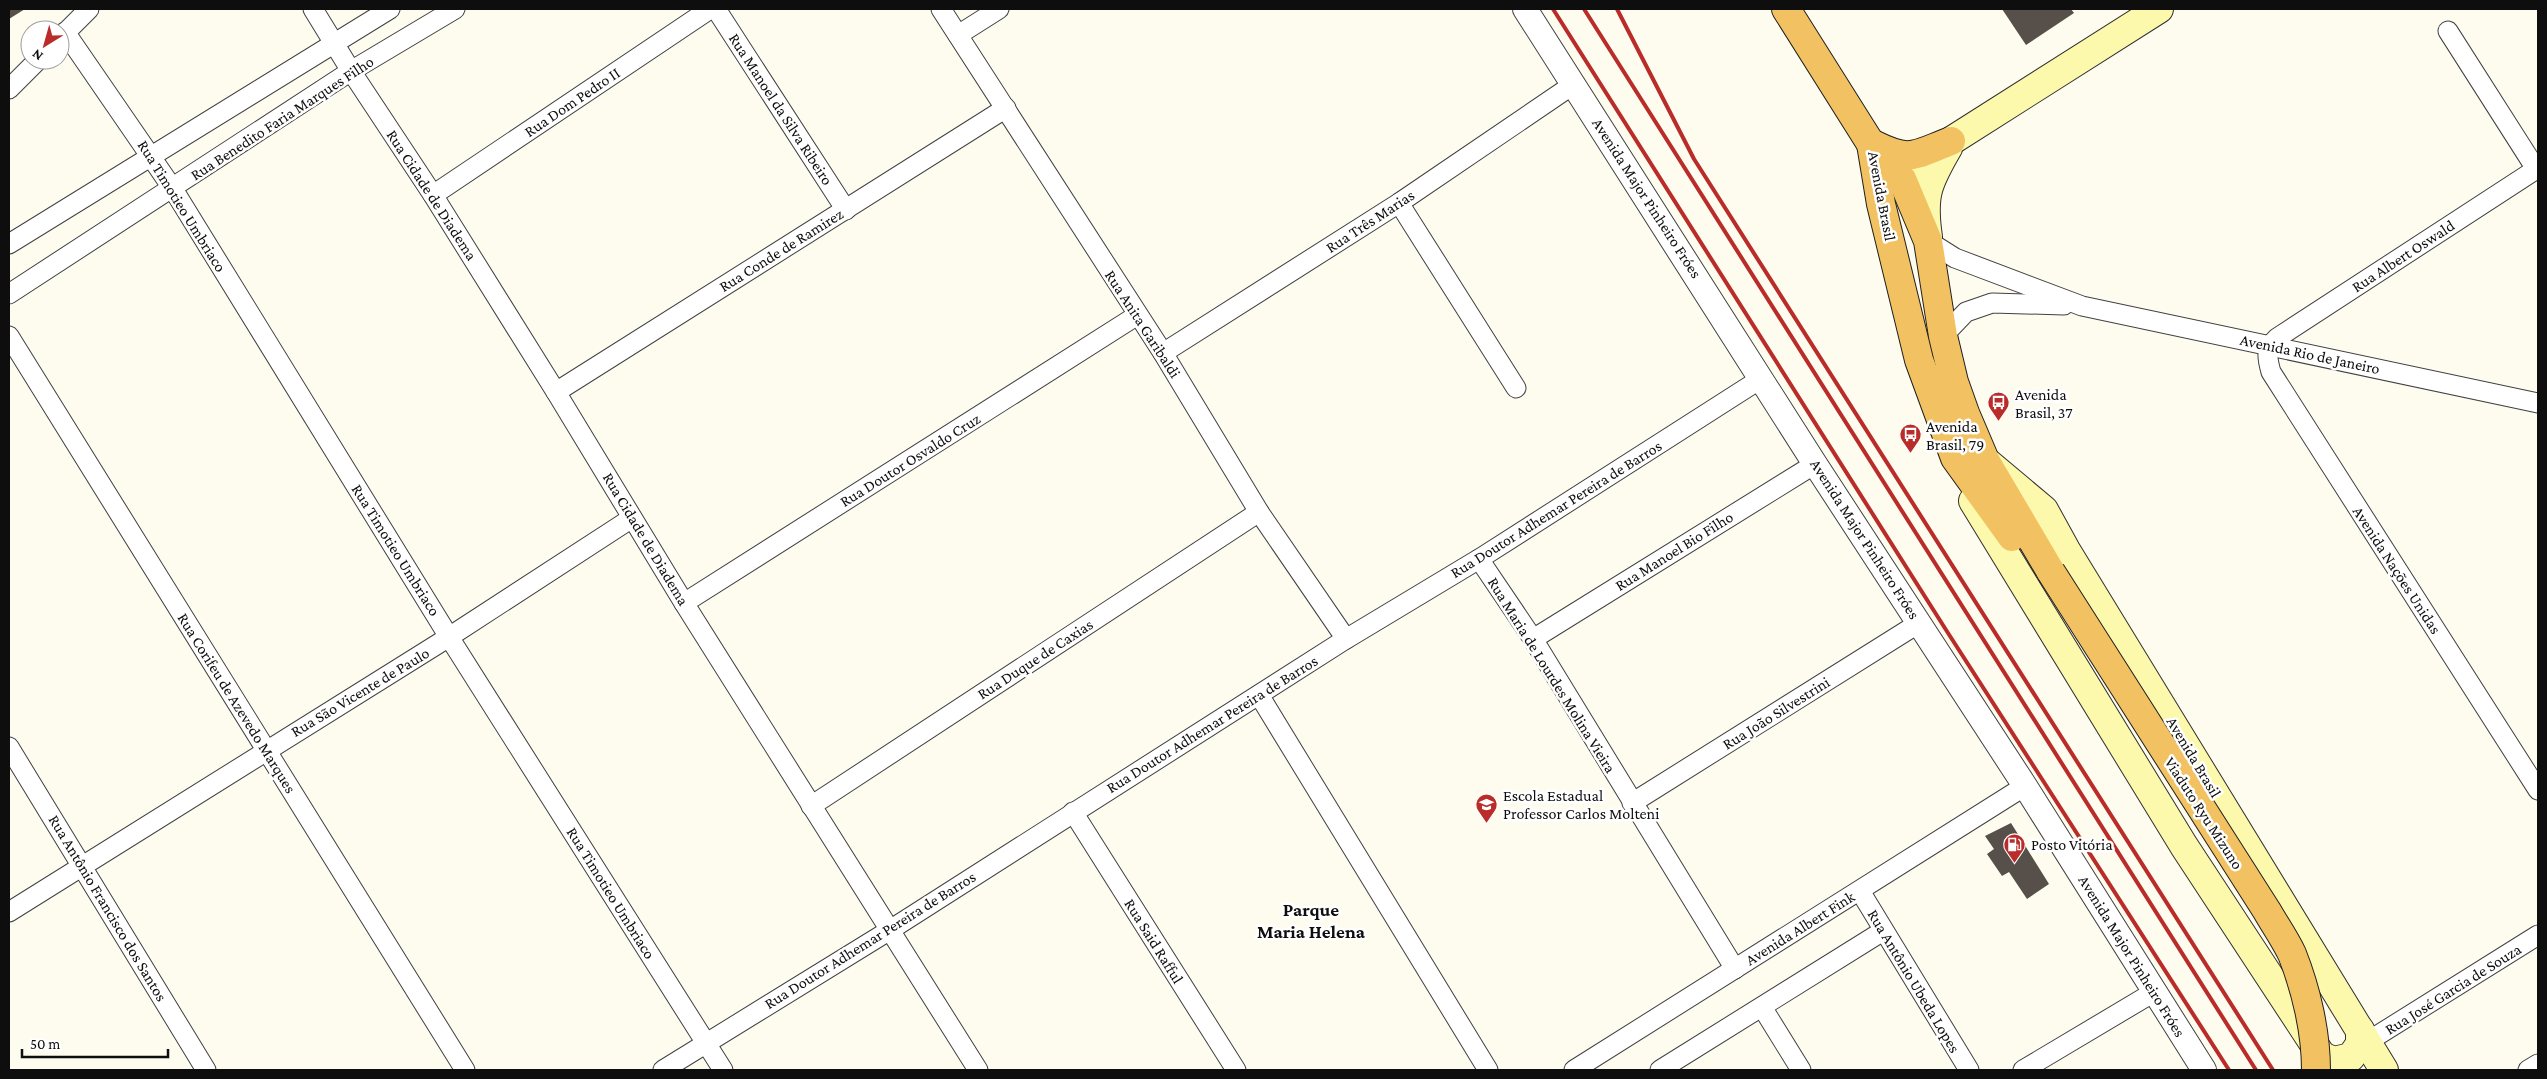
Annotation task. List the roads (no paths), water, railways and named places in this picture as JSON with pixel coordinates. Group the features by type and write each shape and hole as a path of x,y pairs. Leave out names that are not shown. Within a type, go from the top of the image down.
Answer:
{"highway":[{"path":"1786,9 1871,144 1895,155 1906,157 1952,142"},
{"name":"Avenida Brasil","path":"1871,144 1902,179 1928,241 1943,336 1954,382 1985,460 2046,575"},
{"name":"Avenida Brasil","path":"1871,144 1881,204 1919,360 1955,458 2046,575"},
{"path":"1881,204 1902,179"},
{"name":"Viaduto Ryu Mizuno","path":"2046,575 2268,911 2292,954 2306,1000 2318,1067"}],"main road":[{"path":"1902,179 1952,142 2159,9"},
{"path":"1928,241 1924,212 1926,192 1936,168 1952,142"},
{"name":"Avenida Brasil","path":"1955,458 1966,488 2318,1067"},
{"name":"Avenida Brasil","path":"1985,460 2044,510 2066,550 2384,1070"},
{"path":"2318,1067 2351,1057 2364,1036"}],"street":[{"path":"70,28 89,9"},
{"name":"Rua Cidade de Diadema","path":"313,9 351,71 434,195 684,603 978,1070"},
{"path":"9,244 390,9"},
{"name":"Rua Benedito Faria Marques Filho","path":"9,294 173,189 351,71 455,9"},
{"name":"Rua Dom Pedro II","path":"434,195 710,9"},
{"name":"Rua Manoel da Silva Ribeiro","path":"716,9 846,210"},
{"name":"Rua Anita Garibaldi","path":"941,9 1006,108 1136,316 1163,353 1260,512 1346,639"},
{"path":"958,35 999,9"},
{"name":"Avenida Major Pinheiro Fróes","path":"1525,9 1762,378 1814,464 1920,623 2025,786 2204,1070"},
{"path":"2448,31 2537,168"},
{"name":"Rua Timotieo Umbriaco","path":"70,44 152,155 449,638 723,1070"},
{"path":"9,89 28,70"},
{"name":"Rua Três Marias","path":"1163,353 1399,203 1574,84"},
{"name":"Rua Conde de Ramirez","path":"556,392 1006,108"},
{"name":"Rua Albert Oswald","path":"2269,346 2276,338 2537,168"},
{"path":"1399,203 1516,388"},
{"name":"Avenida Rio de Janeiro","path":"1928,241 1955,258 2082,306 2538,402"},
{"name":"Avenida Rio de Janeiro","path":"1943,336 1966,312 1992,303 2082,306"},
{"name":"Rua Doutor Osvaldo Cruz","path":"684,603 1136,316"},
{"name":"Rua Corifeu de Azevedo Marques","path":"9,336 465,1070"},
{"name":"Avenida Nações Unidas","path":"2269,346 2267,358 2271,372 2538,790"},
{"name":"Rua Doutor Adhemar Pereira de Barros","path":"663,1070 890,930 1346,639 1478,559 1762,378"},
{"name":"Rua Manoel Bio Filho","path":"1533,640 1814,464"},
{"name":"Rua Duque de Caxias","path":"811,806 1260,512"},
{"name":"Rua São Vicente de Paulo","path":"9,912 266,750 449,638 632,518"},
{"name":"Rua Maria de Lourdes Molina Vieira","path":"1478,559 1533,640 1735,969"},
{"name":"Rua João Silvestrini","path":"1632,804 1920,623"},
{"path":"1259,695 1488,1070"},
{"name":"Rua Antônio Francisco dos Santos","path":"9,746 206,1070"},
{"name":"Avenida Albert Fink","path":"1574,1070 2025,786"},
{"name":"Rua Said Rafful","path":"1073,812 1236,1070"},
{"name":"Rua Antônio Ubeda Lopes","path":"1860,891 1969,1070"},
{"path":"1660,1070 1883,931"},
{"name":"Rua José Garcia de Souza","path":"2364,1036 2538,935"},
{"path":"2022,1070 2154,992"},
{"path":"1762,1007 1801,1070"},
{"path":"2528,1070 2538,1064"}],"railway":[{"path":"1553,9 1948,633 2229,1070"},
{"path":"1584,9 2256,1070"},
{"path":"1617,9 1694,159 2273,1070"}],"place":[{"name":"Avenida Brasil, 37","path":"1999,422"},
{"name":"Avenida Brasil, 79","path":"1910,454"},
{"name":"Escola Estadual Professor Carlos Molteni","path":"1487,823"},
{"name":"Posto Vitória","path":"2015,863"}],"district":[{"name":"Parque Maria Helena","path":"1311,920"}]}
